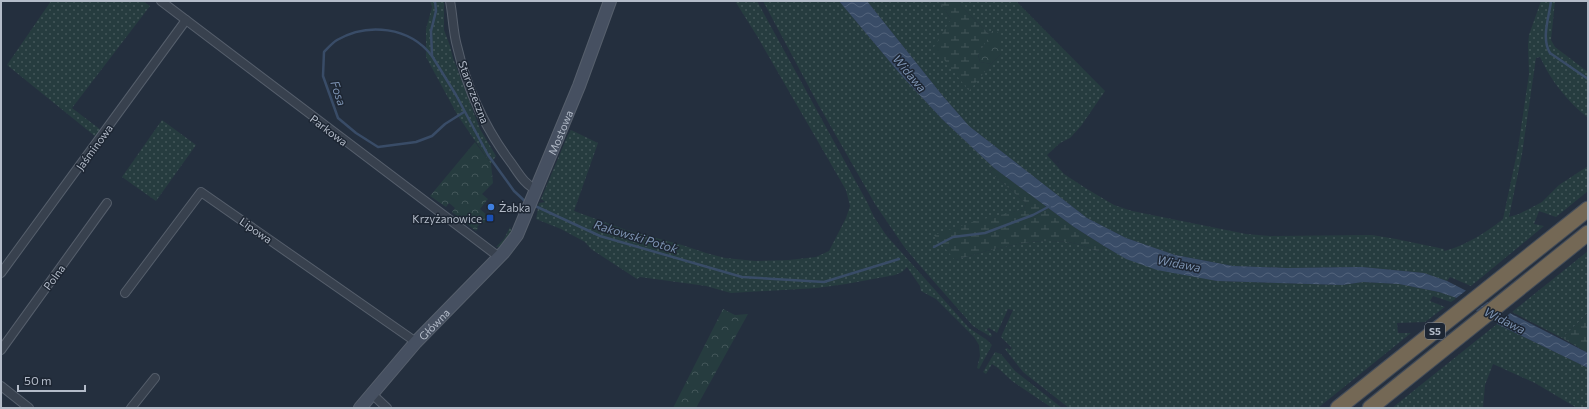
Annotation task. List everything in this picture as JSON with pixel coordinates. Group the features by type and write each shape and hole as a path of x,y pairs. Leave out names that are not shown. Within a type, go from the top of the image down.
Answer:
{"highway":[{"name":"S5","path":"1338,408 1588,209"},
{"name":"S5","path":"1370,408 1588,233"}],"street":[{"name":"Parkowa","path":"161,1 315,120 498,257"},
{"name":"Starorzeczna","path":"450,1 457,46 480,111 501,149 535,194"},
{"name":"Mostowa","path":"498,257 504,252 517,235 526,216 579,86 610,1"},
{"name":"Jaśminowa","path":"1,273 186,20"},
{"name":"Lipowa","path":"125,293 201,192 416,342"},
{"name":"Polna","path":"1,350 107,203"},
{"name":"Główna","path":"360,408 416,342 498,257"},
{"path":"131,408 155,378"},
{"path":"1,386 29,408"},
{"path":"372,394 387,408"}],"green space":[{"path":"51,1 143,1 150,6 72,108 101,130 96,137 7,65"},
{"path":"430,1 444,1 444,30 480,129 496,156 491,164 458,116 426,57 426,29 432,7"},
{"path":"735,1 757,1 874,217 886,235 969,328 992,345 979,369 977,368 980,356 979,345 974,337 936,299 921,291 920,286 907,267 902,272 895,275 846,284 817,288 731,293 706,286 640,277 637,279 591,249 585,242 561,229 536,219 539,203 545,202 541,199 571,130 598,143 574,211 626,230 725,258 756,261 789,260 816,257 829,251 846,218 850,206 846,190 757,36"},
{"path":"763,1 839,1 901,75 942,119 994,168 990,172 1026,203 1024,209 1009,213 955,260 1015,244 1046,241 1061,242 1077,244 1101,252 1104,246 1127,259 1217,281 1342,285 1363,282 1399,284 1439,292 1457,298 1451,302 1433,296 1430,301 1445,307 1425,322 1397,323 1398,333 1411,333 1318,408 1069,408 1023,372 1005,349 1007,348 1010,350 1012,348 1001,337 1013,310 1008,309 997,333 989,328 987,329 992,335 991,337 973,326 905,248 875,204 818,104"},
{"path":"867,1 939,1 951,19 969,90 1001,54 992,31 990,35 961,6 959,1 1016,1 1105,91 1081,126 1070,138 1060,143 1047,155 1064,174 1114,205 1132,211 1246,234 1270,236 1372,235 1444,249 1444,251 1460,246 1475,238 1503,219 1518,148 1529,74 1529,35 1541,1 1555,1 1551,40 1555,47 1588,72 1588,118 1561,90 1549,74 1540,57 1536,58 1522,154 1509,217 1519,214 1542,202 1559,185 1588,166 1588,191 1556,217 1539,211 1534,224 1544,226 1471,286 1450,277 1447,281 1424,273 1362,267 1287,268 1233,266 1175,255 1126,238 1087,218 969,126 942,95"},
{"path":"939,1 959,1 961,6 990,35 978,55 980,62 991,64 969,91 934,47 951,19"},
{"path":"992,31 999,33 1001,54 991,64 980,62 978,54"},
{"path":"162,120 196,145 156,201 122,177"},
{"path":"475,142 491,164 493,183 482,194 488,199 480,209 489,217 484,223 482,222 477,227 478,228 476,231 452,212 455,208 449,203 446,207 430,196"},
{"path":"994,168 1074,227 1104,246 1101,252 1077,244 1046,241 1015,244 955,260 934,235 972,222 1024,209 1026,203 990,172"},
{"path":"510,227 512,232 501,247 496,247 504,239"},
{"path":"1588,251 1588,313 1562,338 1512,312"},
{"path":"723,309 735,315 748,314 696,408 673,408"},
{"path":"1588,313 1588,353 1562,338"},
{"path":"1497,324 1588,368 1588,408 1577,408 1535,383 1493,364 1485,385 1483,408 1392,408"},
{"path":"995,352 1001,354 1015,371 1062,408 1052,408 1012,381 992,364 986,374 983,372"}],"water":[{"name":"Widawa","path":"839,1 867,1 942,95 969,126 1087,218 1126,238 1175,255 1233,266 1287,268 1362,267 1424,273 1447,281 1588,353 1588,368 1497,324 1457,298 1439,292 1399,284 1363,282 1342,285 1217,281 1157,270 1126,259 1074,227 994,168 942,119 901,75"}],"pier":[{"path":"1468,289 1490,300 1474,312 1455,299"},
{"path":"1492,301 1513,311 1495,325 1476,313"}],"waterway":[{"name":"Rakowski Potok","path":"435,1 436,11 431,31 432,56 456,95 488,155 514,191 527,203"},
{"path":"1551,1 1546,28 1547,47 1550,53 1588,79"},
{"name":"Fosa","path":"432,56 423,46 412,39 400,33 388,30 362,31 349,34 337,40 324,52 323,76 338,118 356,133 378,147 416,142 432,136 445,124 464,112"},
{"name":"Rakowski Potok","path":"533,205 600,236 742,277 824,282 899,259"},
{"name":"Rakowski Potok","path":"934,247 953,237 985,233 1033,215 1050,206"}],"place":[{"name":"Żabka","path":"491,207"},
{"name":"Krzyżanowice","path":"490,218"}]}
